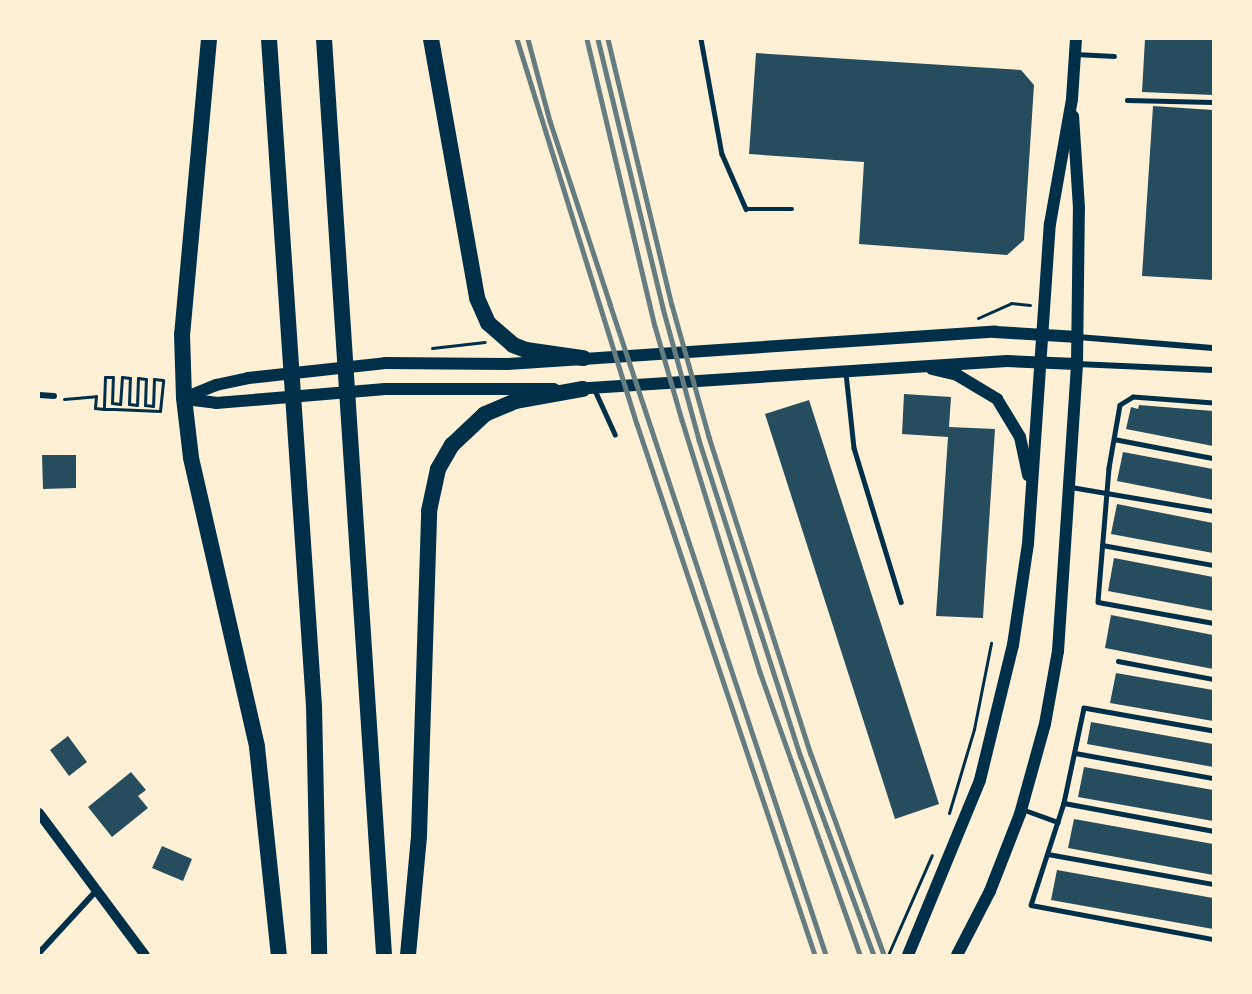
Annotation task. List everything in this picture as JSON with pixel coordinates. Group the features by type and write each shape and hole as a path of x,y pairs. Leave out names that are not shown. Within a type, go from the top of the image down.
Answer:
{"highway":[{"path":"209,39 182,334 184,398 191,458 257,747 279,955"},
{"path":"269,39 292,351 317,781 319,955"},
{"path":"324,39 384,955"},
{"path":"431,39 477,298 488,323 500,335 535,353 583,358"},
{"path":"408,955 420,824 429,520 438,469 452,445 485,414 516,401 589,389"}],"main road":[{"path":"908,955 968,816 992,740 1013,645 1031,498 1050,224 1072,99 1076,39"},
{"path":"957,955 990,891 1022,809 1052,689 1071,487 1078,337 1079,208 1072,99"},
{"path":"184,398 216,385 322,369 385,363 507,364 995,332 1078,337"},
{"path":"184,398 216,403 385,389 589,389 916,366 1040,362 1077,364"},
{"path":"916,366 957,375 997,399 1020,437 1031,498"}],"street":[{"path":"1078,337 1213,348"},
{"path":"1077,364 1213,370"},
{"path":"39,395 54,396"},
{"path":"39,813 145,955"},
{"path":"39,953 97,890"}],"lane":[{"path":"701,39 722,154 746,209 792,209"},
{"path":"1075,54 1114,56"},
{"path":"1127,100 1213,102"},
{"path":"846,371 854,448 901,602"},
{"path":"589,389 615,434"},
{"path":"1213,403 1133,397 1120,405 1107,490 1098,602 1213,623"},
{"path":"1114,439 1213,458"},
{"path":"1071,487 1107,490 1213,512"},
{"path":"1102,545 1213,565"},
{"path":"1118,662 1213,679"},
{"path":"1213,731 1084,708 1064,803 1031,905 1213,939"},
{"path":"1075,753 1213,778"},
{"path":"1064,803 1213,831"},
{"path":"1022,809 1058,822"},
{"path":"1048,854 1213,884"}],"path":[{"path":"973,320 1011,303 1044,308"},
{"path":"425,349 490,342 500,335"},
{"path":"54,396 55,399 96,396 95,408 104,409 158,411 163,380 154,379 153,405 145,405 146,379 138,378 137,405 129,404 130,378 122,377 120,404 112,403 113,377 105,377 104,409"},
{"path":"947,820 974,729 991,643"},
{"path":"888,955 934,851"}],"building":[{"path":"1145,39 1213,39 1213,95 1142,92"},
{"path":"756,53 1021,70 1034,85 1024,240 1007,255 859,244 864,162 749,154"},
{"path":"1153,106 1213,110 1213,280 1142,276"},
{"path":"904,394 951,397 949,427 995,429 983,618 936,616 948,437 902,434"},
{"path":"809,400 939,804 895,819 765,414"},
{"path":"1139,405 1213,411 1213,446 1126,429 1131,407 1138,409"},
{"path":"1123,452 1213,469 1213,500 1117,481"},
{"path":"42,455 76,455 76,488 43,489"},
{"path":"1117,504 1213,523 1213,553 1111,534"},
{"path":"1114,558 1213,577 1213,611 1108,591"},
{"path":"1111,615 1213,635 1213,669 1105,648"},
{"path":"1116,673 1213,690 1213,721 1110,703"},
{"path":"1091,722 1213,744 1213,767 1087,744"},
{"path":"68,736 87,762 69,776 50,750"},
{"path":"1084,767 1213,790 1213,821 1078,797"},
{"path":"131,772 146,790 138,796 148,808 112,837 88,807"},
{"path":"1074,819 1213,844 1213,875 1068,848"},
{"path":"162,846 192,859 183,881 152,868"},
{"path":"1057,870 1213,898 1213,929 1051,900"}],"railway":[{"path":"517,39 637,424 815,955"},
{"path":"528,39 550,121 826,955"},
{"path":"587,39 655,326 682,420 760,672 860,955"},
{"path":"598,39 663,308 699,440 801,757 874,955"},
{"path":"608,39 672,305 709,437 811,754 884,955"}]}
